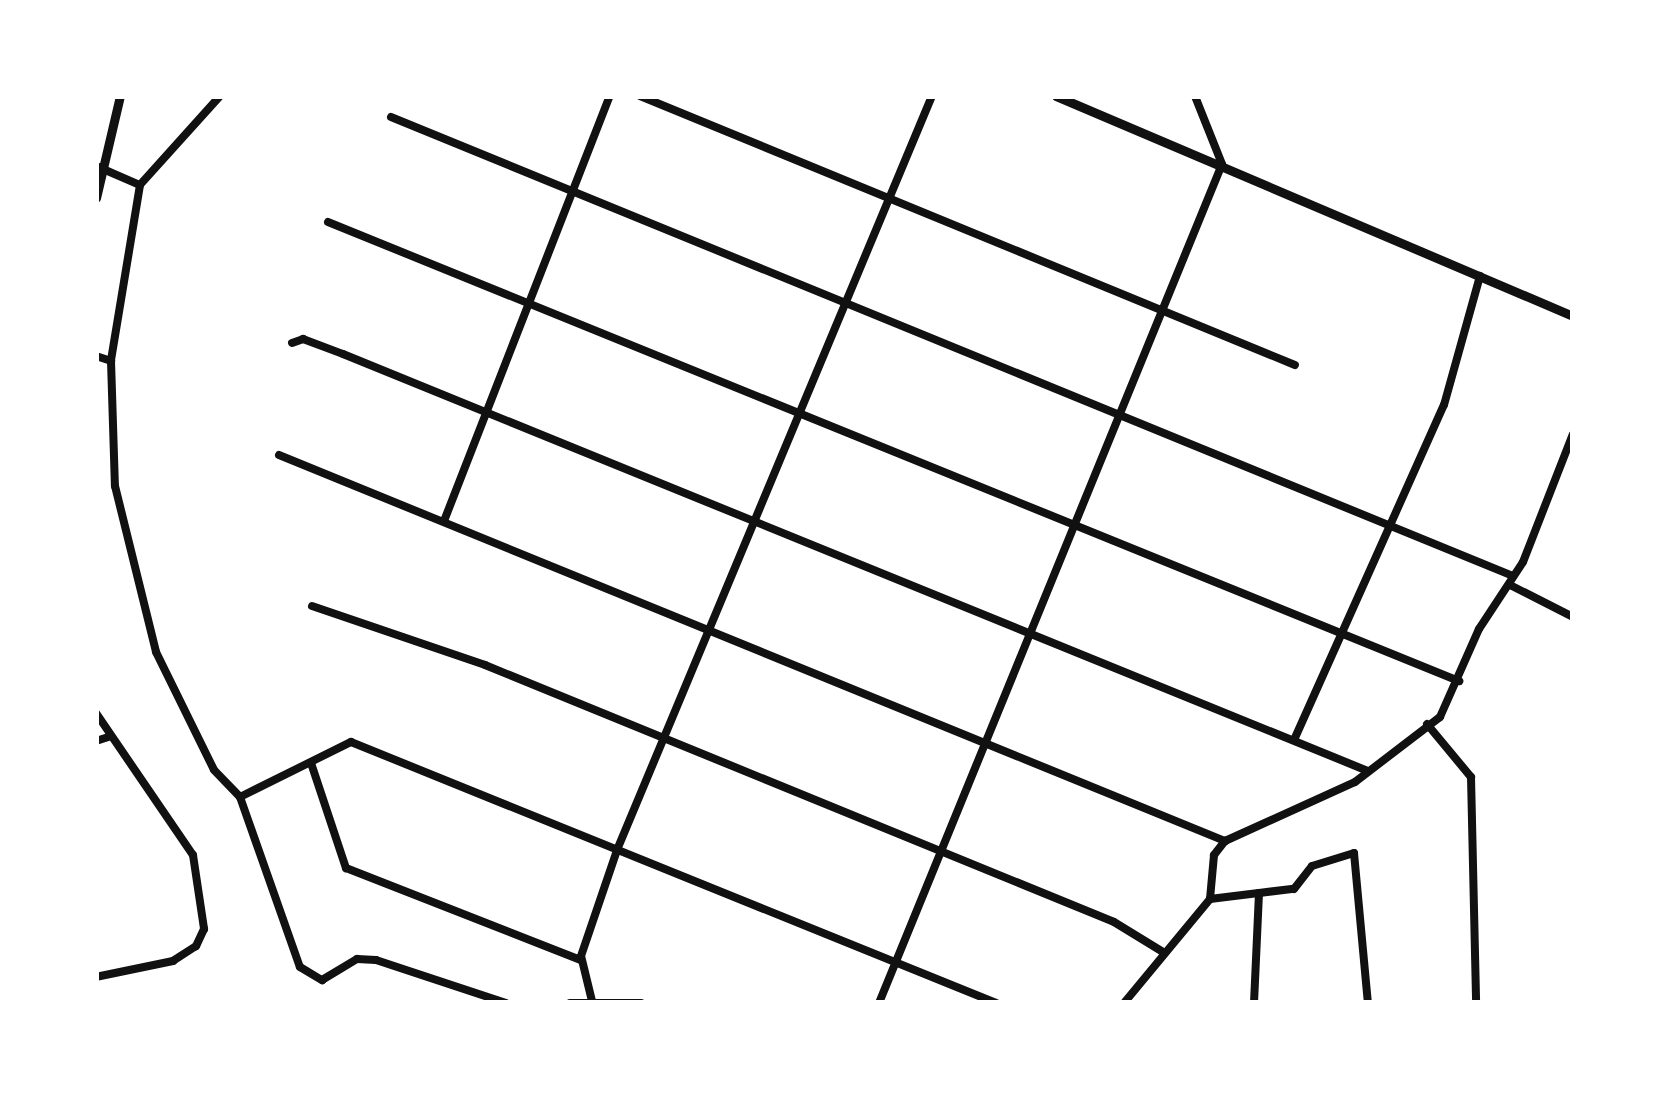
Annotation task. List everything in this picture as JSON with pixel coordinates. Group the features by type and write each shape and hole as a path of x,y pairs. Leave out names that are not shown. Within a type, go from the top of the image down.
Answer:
{"street":[{"path":"96,198 120,96"},
{"path":"220,96 140,185 111,361 115,486 157,652 214,770 240,797 299,967 322,980 357,959 376,960 506,1003"},
{"path":"444,521 610,96"},
{"path":"640,96 1294,365"},
{"path":"592,1001 581,960 617,850 932,96"},
{"path":"1056,96 1573,316"},
{"path":"879,1003 936,850 1222,164 1196,96"},
{"path":"391,117 1386,525 1512,581 1573,617"},
{"path":"100,168 140,185"},
{"path":"328,222 1459,681"},
{"path":"1294,740 1337,633 1444,405 1480,275"},
{"path":"292,344 303,339 1368,771"},
{"path":"96,356 111,361"},
{"path":"1127,1002 1210,899 1214,855 1225,841 1368,771 1427,724 1459,681 1479,629 1512,581 1573,434"},
{"path":"279,455 1225,841"},
{"path":"312,606 485,664 1114,922 1163,952"},
{"path":"96,713 108,737 193,855 204,929 196,946 173,961 96,977"},
{"path":"1427,724 1472,777 1476,1003"},
{"path":"96,741 108,737"},
{"path":"240,797 351,742 996,1003"},
{"path":"311,762 346,868 581,960"},
{"path":"1210,899 1294,889 1312,866 1354,853 1368,1003"},
{"path":"1254,1003 1259,893"},
{"path":"571,1003 641,1003"}]}
